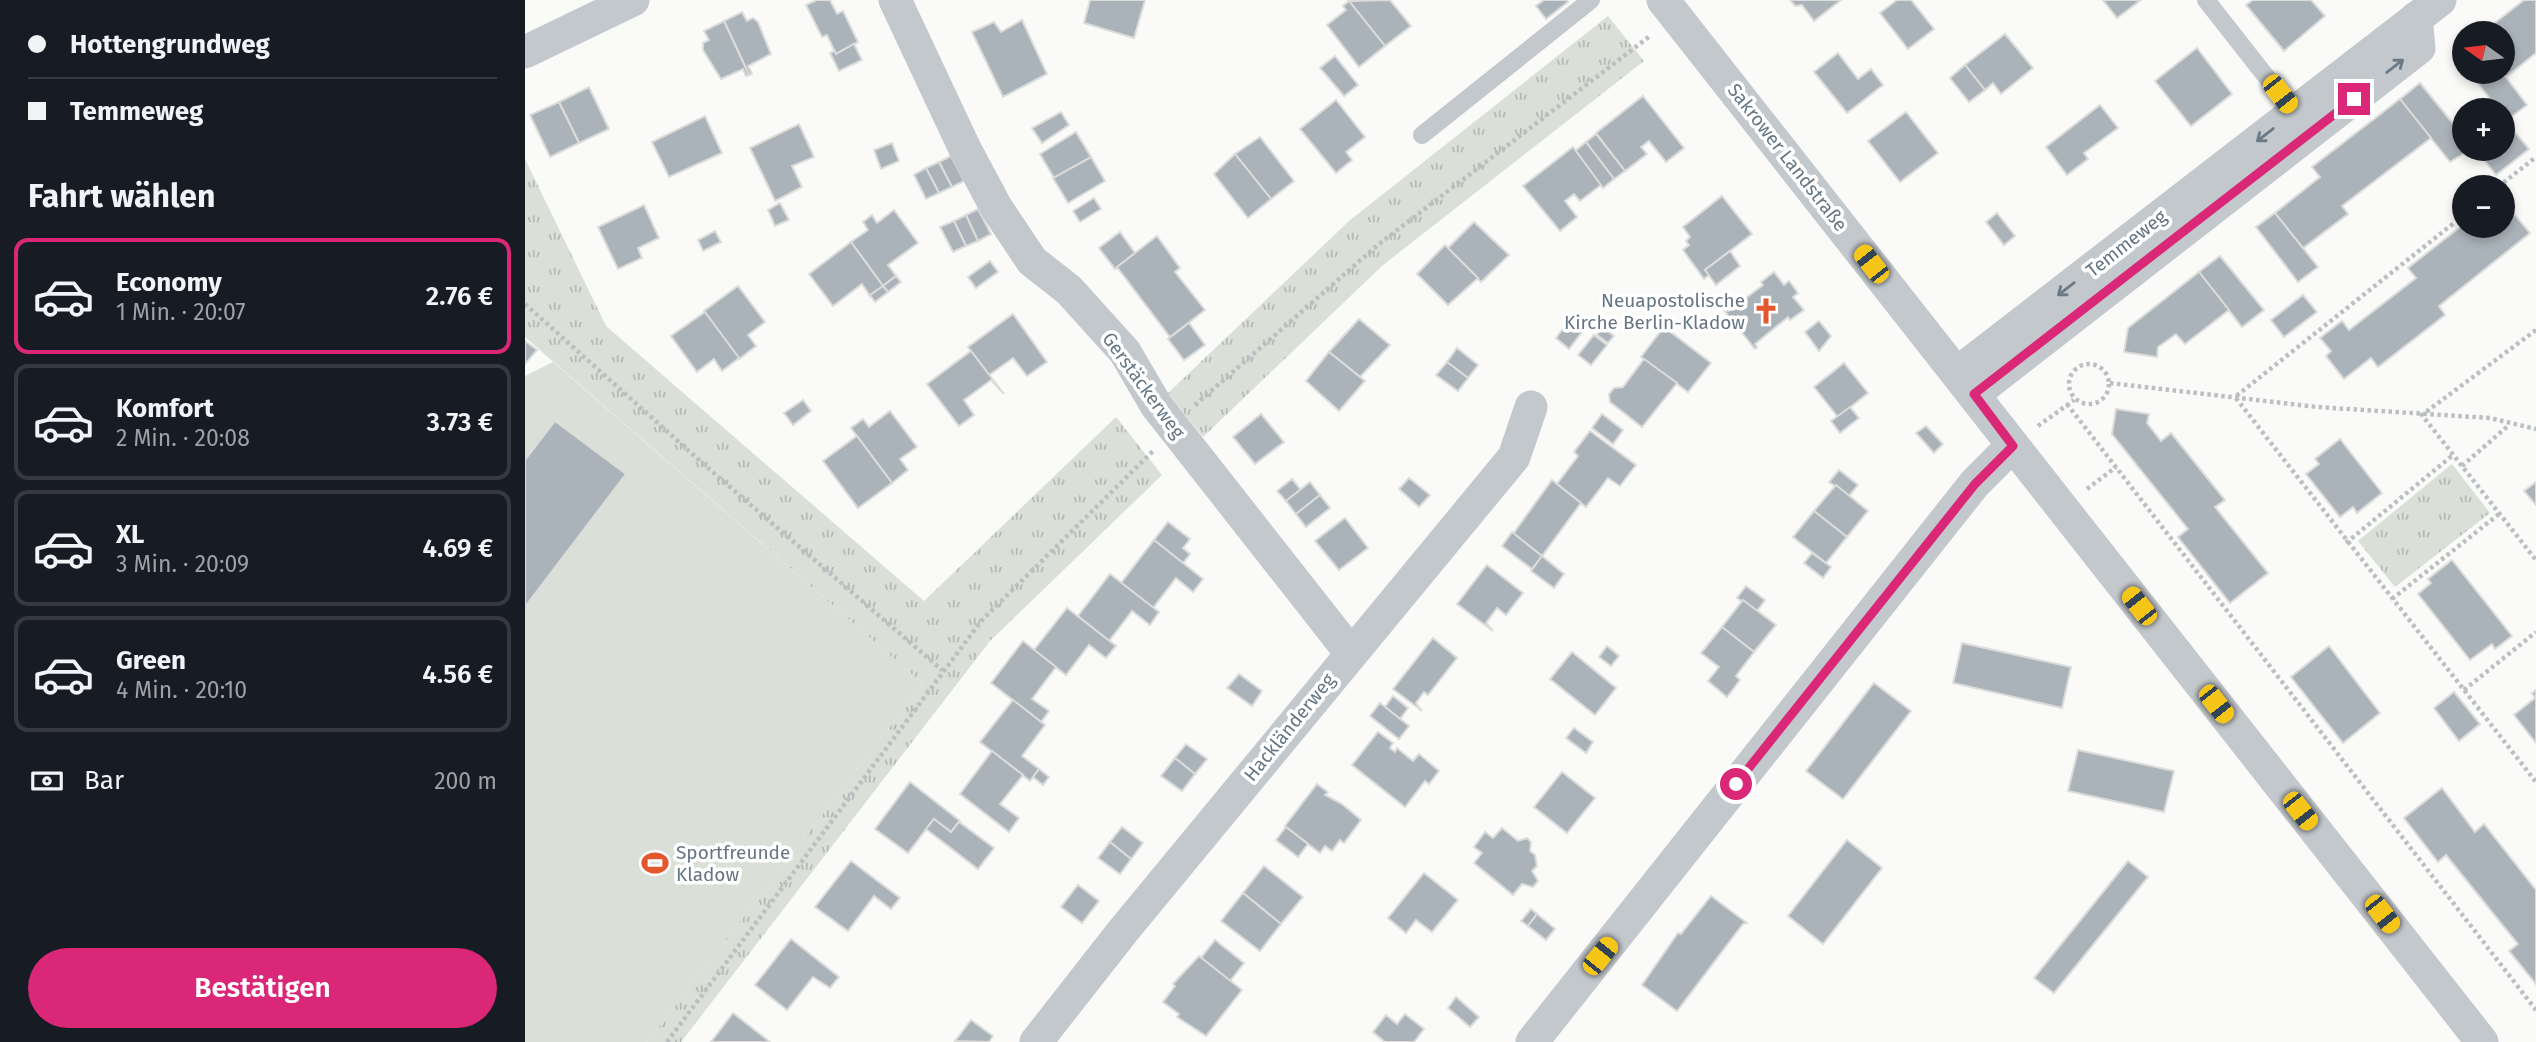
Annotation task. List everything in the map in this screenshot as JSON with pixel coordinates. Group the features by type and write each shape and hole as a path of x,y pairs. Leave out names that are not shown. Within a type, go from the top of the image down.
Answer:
{"street":[{"path":"525,52 633,0"},
{"name":"Gerstäckerweg","path":"895,0 965,149 1017,240 1032,261 1069,290 1125,352 1156,405 1350,652"},
{"name":"Sakrower Landstraße","path":"1669,8 2482,1042"},
{"name":"Temmeweg","path":"1966,384 2302,123 2428,9"},
{"name":"Hackländerweg","path":"1036,1042 1350,652 1393,607 1514,457 1531,407"},
{"path":"1532,1042 1975,484 2013,446"}],"lane":[{"path":"1422,135 1591,0"},
{"path":"2206,0 2302,123"}],"path":[{"path":"667,1042 942,670 982,620 1176,430 1187,411 1379,244 1669,8"},
{"path":"2513,175 2536,157"},
{"path":"2235,397 2452,225"},
{"path":"525,304 708,468 942,670"},
{"path":"2422,415 2536,330"},
{"path":"2094,363 2107,372 2110,383 2100,402 2082,404 2074,400 2069,378 2078,365 2094,363"},
{"path":"2110,383 2317,407 2490,418 2510,425 2536,429"},
{"path":"2235,397 2346,543 2536,782"},
{"path":"2013,446 2074,400"},
{"path":"2067,404 2536,1010"},
{"path":"2422,415 2536,560"},
{"path":"2462,466 2510,425"},
{"path":"2346,543 2453,455"},
{"path":"2080,494 2116,467"},
{"path":"2392,599 2499,514"},
{"path":"2464,690 2536,632"}],"green space":[{"path":"1608,16 1644,61 1383,265 1203,437 1168,393 1349,221"},
{"path":"525,159 606,326 924,601 1116,417 1162,475 990,641 681,1042 647,1042 923,684 525,337"},
{"name":"Sportfreunde Kladow","path":"553,362 923,684 647,1042 525,1042 525,376"},
{"path":"2452,464 2490,513 2395,587 2358,541"}],"building":[{"path":"817,0 830,0 837,14 843,11 858,42 836,54 827,35 822,37 806,5"},
{"path":"1090,0 1145,0 1134,38 1084,23"},
{"path":"1390,0 1411,26 1385,46 1349,1"},
{"path":"1544,0 1568,2 1546,19 1536,6"},
{"path":"1790,0 1841,0 1814,21 1802,5 1795,6"},
{"path":"1897,0 1911,0 1934,29 1908,49 1880,13"},
{"path":"2103,0 2141,0 2117,18"},
{"path":"2253,0 2311,0 2325,16 2284,51 2246,5"},
{"path":"2524,0 2536,0 2536,53 2515,70 2515,21 2497,21"},
{"path":"1349,1 1385,46 1359,67 1327,25 1346,10 1343,6"},
{"path":"742,12 747,21 753,18 758,22 771,54 748,66 752,74 749,75 724,21"},
{"path":"1022,20 1047,74 1003,97 972,32 994,22 1001,32"},
{"path":"724,21 749,75 746,76 743,69 721,79 703,50 703,43 709,40 704,31"},
{"path":"2005,34 2033,68 2001,94 1993,83 1985,90 1965,65"},
{"path":"854,44 862,60 839,71 830,53 835,51 836,54"},
{"path":"2197,48 2232,94 2191,126 2155,81"},
{"path":"1838,53 1858,79 1871,69 1883,85 1847,113 1814,72"},
{"path":"1335,56 1358,85 1344,96 1320,68"},
{"path":"1965,65 1985,90 1969,102 1950,78"},
{"path":"2420,83 2452,122 2452,161 2450,162 2400,99"},
{"path":"2478,84 2511,84 2527,105 2515,114 2515,98 2490,98"},
{"path":"589,87 609,129 579,143 559,102"},
{"path":"1643,96 1684,148 1666,162 1649,141 1641,147 1647,154 1625,171 1596,133"},
{"path":"2400,99 2431,138 2342,206 2348,214 2303,248 2275,213 2320,177 2312,167"},
{"path":"1336,100 1365,137 1346,152 1352,160 1336,173 1300,129"},
{"path":"559,102 579,143 550,157 530,115"},
{"path":"2100,105 2118,128 2084,153 2088,159 2067,175 2046,147"},
{"path":"1061,112 1069,125 1042,143 1032,128"},
{"path":"1906,112 1938,153 1900,182 1868,141"},
{"path":"705,116 722,153 669,177 652,142"},
{"path":"799,124 814,157 792,166 802,187 775,201 750,148"},
{"path":"1076,132 1091,157 1054,178 1040,154"},
{"path":"2515,132 2529,149 2515,160"},
{"path":"1596,134 1625,171 1614,179 1586,142"},
{"path":"1260,137 1294,181 1271,199 1235,154"},
{"path":"1586,142 1614,179 1603,188 1575,151"},
{"path":"892,143 899,161 881,169 874,150"},
{"path":"1573,147 1601,185 1580,201 1574,194 1565,201 1577,217 1560,231 1523,186"},
{"path":"1235,154 1271,199 1248,218 1214,174"},
{"path":"951,156 964,181 952,187 939,162"},
{"path":"1091,157 1105,181 1068,203 1053,178"},
{"path":"2485,161 2514,161 2496,175"},
{"path":"939,162 952,187 939,193 926,168"},
{"path":"926,168 939,193 926,199 914,175"},
{"path":"1722,196 1752,234 1705,270 1709,275 1704,279 1683,250 1689,245 1686,241 1690,237 1683,227"},
{"path":"1094,198 1101,209 1080,222 1073,211"},
{"path":"780,203 789,220 775,226 768,210"},
{"path":"644,205 659,238 638,248 642,258 618,269 598,227"},
{"path":"978,209 991,234 978,241 966,215"},
{"path":"894,210 918,243 888,265 896,276 883,286 851,242 868,230 863,222 872,215 877,223"},
{"path":"1997,213 2015,236 2004,245 1986,222"},
{"path":"2275,213 2318,267 2298,282 2256,227"},
{"path":"966,215 978,241 966,246 954,221"},
{"path":"2515,215 2530,233 2439,306 2445,315 2378,367 2371,358 2344,379 2326,356 2331,351 2320,338 2342,321 2349,330 2416,278 2408,268 2452,233 2452,238 2515,238"},
{"path":"954,221 966,246 953,252 940,227"},
{"path":"1474,222 1509,255 1481,282 1448,248"},
{"path":"715,231 721,242 703,251 698,240"},
{"path":"1120,232 1135,253 1115,269 1099,248"},
{"path":"1157,236 1180,268 1175,272 1205,310 1170,337 1117,267"},
{"path":"851,242 883,286 870,296 862,284 833,306 809,274"},
{"path":"1445,245 1478,278 1448,305 1417,274"},
{"path":"1730,251 1740,266 1716,285 1705,270"},
{"path":"2220,256 2264,310 2242,327 2199,272"},
{"path":"990,261 998,272 976,288 968,277"},
{"name":"Neuapostolische Kirche Berlin-Kladow","path":"1774,272 1784,285 1789,281 1798,293 1793,297 1804,310 1790,320 1788,317 1755,344 1755,349 1724,310 1729,311 1763,285 1761,282"},
{"path":"2199,272 2229,310 2185,344 2176,334 2158,347 2157,357 2124,352 2128,328"},
{"path":"896,276 901,282 888,292 883,286"},
{"path":"738,286 765,322 748,335 756,346 739,359 704,311"},
{"path":"883,286 888,292 875,302 870,295"},
{"path":"2303,295 2317,312 2284,337 2271,320"},
{"path":"705,312 739,358 722,371 714,359 697,372 671,336"},
{"path":"1013,314 1047,362 1027,376 1013,358 989,375 968,347"},
{"path":"1571,318 1585,328 1569,349 1556,338"},
{"path":"1359,319 1390,345 1360,377 1329,352"},
{"path":"1819,321 1831,336 1819,351 1805,332"},
{"path":"1189,323 1205,345 1184,360 1168,339"},
{"path":"1602,327 1614,336 1608,343 1597,335"},
{"path":"1664,327 1711,363 1688,392 1641,357"},
{"path":"1594,335 1607,345 1591,365 1578,355"},
{"path":"525,341 537,350 525,364"},
{"path":"1457,348 1478,365 1468,378 1447,362"},
{"path":"971,351 1004,394 991,380 964,400 974,415 959,426 927,384"},
{"path":"1329,352 1365,381 1339,411 1306,381"},
{"path":"1644,359 1677,383 1642,427 1610,402 1609,394 1614,388 1623,387"},
{"path":"1447,362 1468,378 1458,391 1436,375"},
{"path":"1844,363 1868,393 1838,417 1814,387"},
{"path":"803,400 811,411 793,425 784,413"},
{"path":"1850,407 1859,418 1840,433 1831,421"},
{"path":"2116,409 2149,414 2147,423 2161,441 2171,433 2225,500 2215,507 2268,573 2230,603 2178,537 2188,529 2112,434"},
{"path":"890,411 917,447 900,459 908,470 892,483 851,428 863,419 869,427"},
{"path":"1261,414 1284,442 1255,464 1233,437"},
{"path":"1602,414 1623,430 1613,444 1592,428"},
{"path":"555,421 626,474 525,607 525,460"},
{"path":"1926,426 1943,444 1934,453 1916,433"},
{"path":"1590,431 1636,465 1620,486 1608,478 1586,507 1557,484 1578,456 1574,452"},
{"path":"857,436 892,483 858,508 823,461"},
{"path":"2340,439 2382,493 2357,513 2353,507 2340,517 2306,474 2319,464 2315,459"},
{"path":"1839,470 1858,485 1849,496 1829,482"},
{"path":"1409,478 1430,495 1419,507 1399,489"},
{"path":"1292,479 1301,490 1286,501 1277,491"},
{"path":"1552,480 1581,503 1542,556 1513,534"},
{"path":"1310,482 1320,495 1296,514 1286,501"},
{"path":"2536,482 2536,505 2524,491"},
{"path":"1836,485 1868,511 1847,537 1814,511"},
{"path":"1320,495 1330,508 1306,527 1296,514"},
{"path":"1814,511 1847,537 1826,563 1793,537"},
{"path":"1345,518 1368,548 1339,570 1315,541"},
{"path":"1168,522 1190,539 1183,548 1190,554 1183,563 1154,540"},
{"path":"1512,532 1542,556 1532,569 1502,546"},
{"path":"1154,540 1203,579 1193,592 1176,578 1153,608 1121,583"},
{"path":"1812,553 1831,567 1823,578 1804,563"},
{"path":"1542,556 1564,574 1554,588 1531,571"},
{"path":"2452,560 2512,636 2495,649 2492,644 2470,660 2418,594 2431,583 2428,579"},
{"path":"1487,565 1523,593 1506,615 1497,608 1486,623 1493,631 1457,604"},
{"path":"1110,574 1159,612 1150,625 1132,611 1109,641 1078,616"},
{"path":"1746,586 1765,600 1757,611 1737,598"},
{"path":"1743,600 1776,625 1754,652 1722,627"},
{"path":"1067,608 1116,646 1106,658 1089,645 1066,675 1034,650"},
{"path":"1722,627 1754,652 1736,676 1740,680 1727,697 1708,681 1719,667 1701,653"},
{"path":"1433,638 1457,658 1428,695 1424,692 1416,703 1422,711 1393,689"},
{"path":"1023,641 1056,667 1032,699 1049,711 1041,722 991,683"},
{"path":"1962,643 2071,667 2062,708 1953,683"},
{"path":"1607,646 1619,656 1611,666 1599,657"},
{"path":"2329,646 2380,713 2343,743 2291,677"},
{"path":"1572,652 1616,688 1595,715 1550,679"},
{"path":"1239,674 1262,691 1252,706 1227,688"},
{"path":"1874,683 1911,711 1843,799 1806,771"},
{"path":"2536,690 2536,743 2514,715 2535,698 2532,693"},
{"path":"2454,692 2480,724 2459,741 2434,708"},
{"path":"1393,696 1408,708 1400,719 1385,707"},
{"path":"1013,700 1045,725 1022,756 1039,769 1030,781 980,742"},
{"path":"1380,703 1409,726 1399,739 1370,716"},
{"path":"1574,728 1593,742 1586,753 1566,738"},
{"path":"1378,732 1393,743 1390,748 1395,752 1397,748 1413,761 1419,754 1439,771 1429,784 1425,781 1405,807 1352,765"},
{"path":"1186,744 1207,759 1195,774 1175,758"},
{"path":"2078,750 2174,771 2164,812 2068,791"},
{"path":"992,751 1023,775 1000,804 1019,818 1009,832 960,794"},
{"path":"1175,758 1195,774 1182,791 1161,776"},
{"path":"1039,769 1049,777 1043,785 1033,777"},
{"path":"1562,772 1595,798 1567,833 1534,807"},
{"path":"910,782 960,821 951,832 934,819 908,853 875,829"},
{"path":"1317,784 1328,792 1325,795 1342,804 1361,820 1344,843 1340,840 1332,851 1325,846 1320,853 1285,826"},
{"path":"2442,788 2475,832 2484,824 2536,890 2536,984 2509,951 2518,944 2446,855 2438,862 2404,818"},
{"path":"934,819 951,832 959,822 994,848 978,869 926,829"},
{"path":"1122,827 1143,843 1131,859 1110,842"},
{"path":"1286,827 1308,844 1298,857 1276,840"},
{"path":"1502,828 1518,841 1527,838 1531,842 1530,851 1535,855 1537,866 1532,871 1538,881 1533,887 1522,884 1513,895 1474,863 1482,853 1474,847 1485,832 1493,838"},
{"path":"1847,840 1882,868 1823,944 1788,916"},
{"path":"1110,842 1131,859 1120,874 1098,858"},
{"path":"851,861 900,898 891,909 874,896 848,931 815,907"},
{"path":"2128,861 2148,877 2054,993 2034,978"},
{"path":"1264,866 1303,897 1281,924 1243,893"},
{"path":"1424,873 1458,900 1432,932 1416,920 1406,933 1388,918"},
{"path":"1078,885 1099,901 1082,923 1061,907"},
{"path":"1243,893 1281,924 1260,951 1221,921"},
{"path":"1711,896 1747,923 1743,924 1677,1011 1642,985 1678,933 1681,934"},
{"path":"1531,909 1537,914 1528,926 1521,921"},
{"path":"1537,914 1555,929 1546,940 1528,926"},
{"path":"791,939 839,977 830,988 813,977 787,1010 755,985"},
{"path":"1215,940 1244,963 1230,981 1201,958"},
{"path":"1199,956 1242,990 1206,1036 1177,1017 1179,1014 1163,1002 1175,986 1173,984"},
{"path":"1456,997 1479,1017 1470,1027 1448,1008"},
{"path":"733,1013 770,1042 711,1042"},
{"path":"1405,1014 1424,1029 1414,1042 1385,1042 1373,1032 1386,1015 1397,1024"},
{"path":"971,1020 993,1036 989,1042 955,1041"}],"place":[{"name":"Neuapostolische Kirche Berlin-Kladow","path":"1766,311"},
{"name":"Sportfreunde Kladow","path":"655,863"}],"route":[{"path":"1736,784 1975,484 2013,446 1974,394 2354,99"}]}
